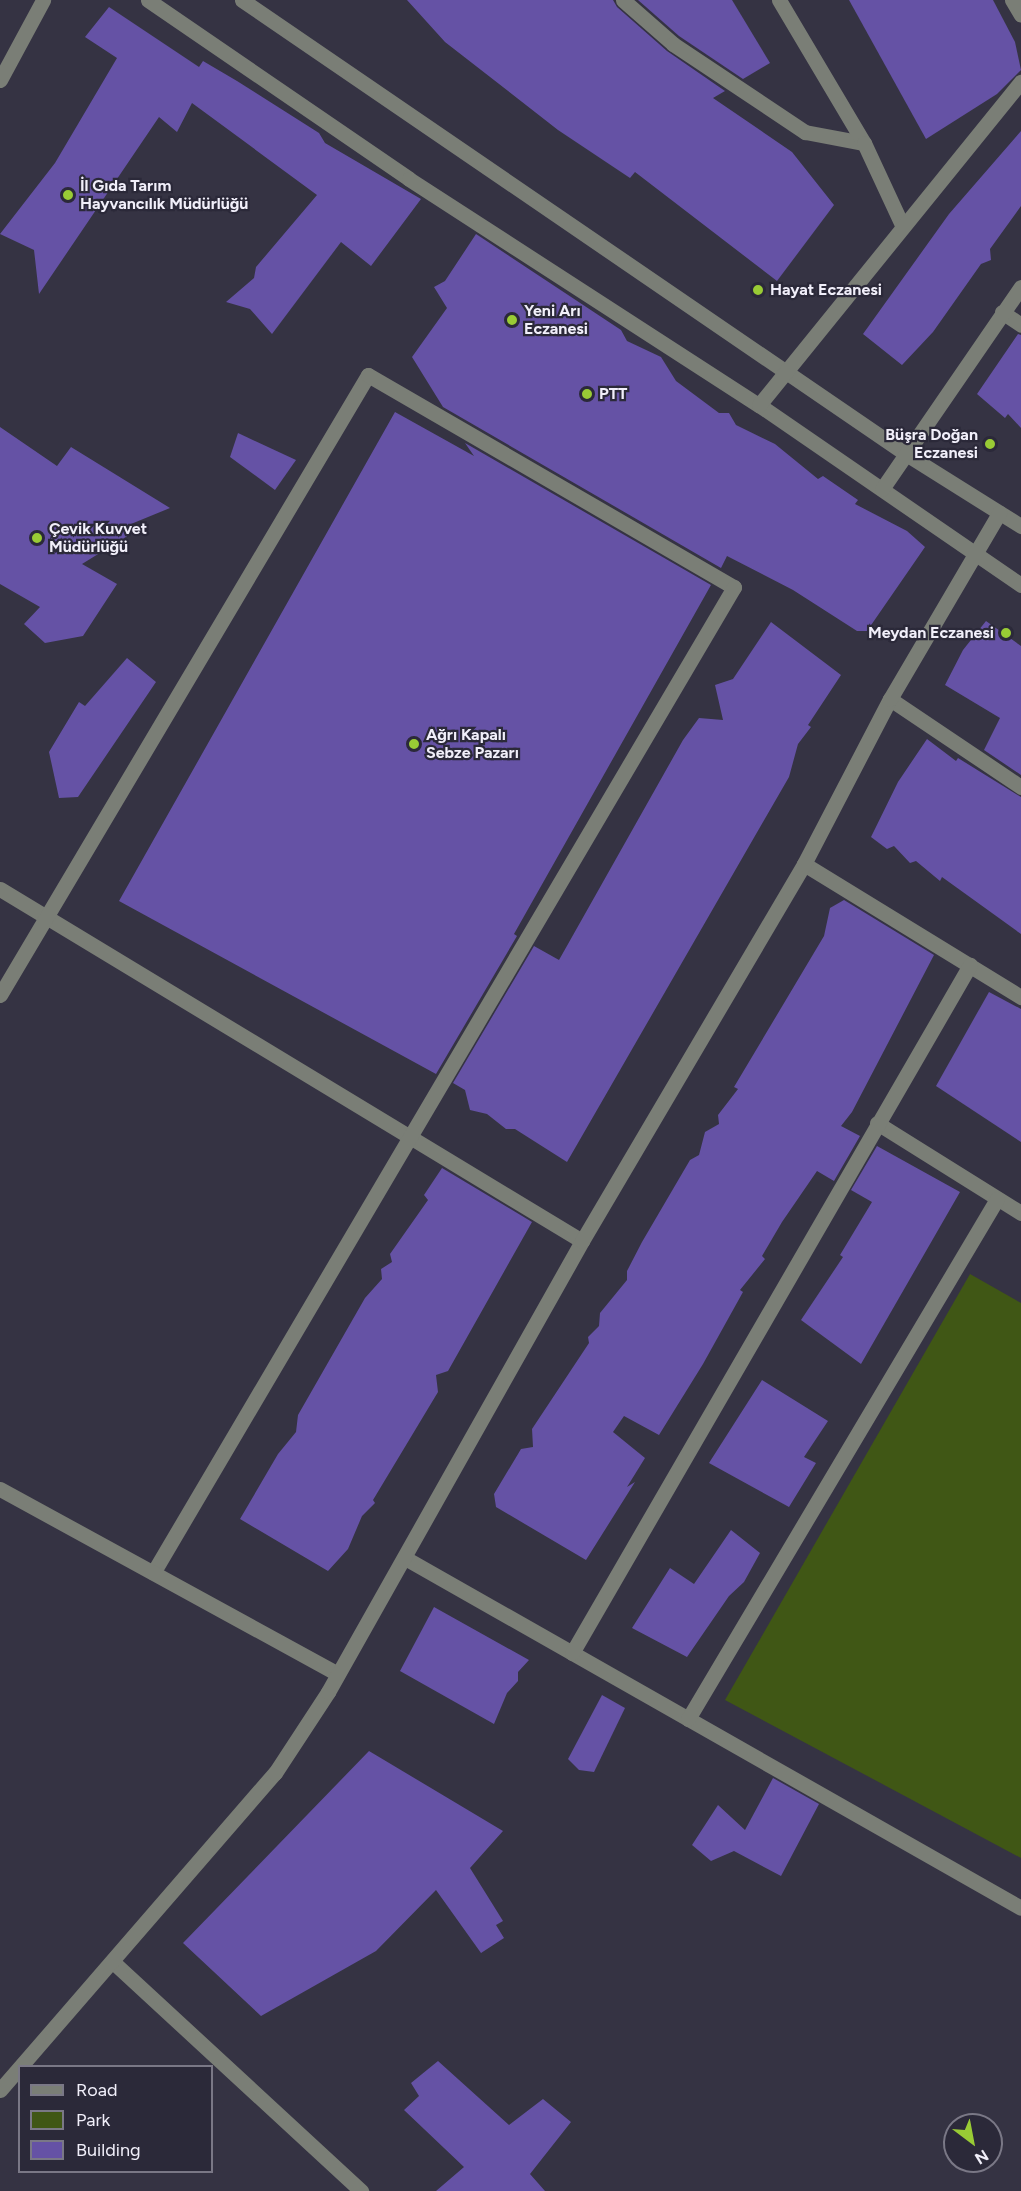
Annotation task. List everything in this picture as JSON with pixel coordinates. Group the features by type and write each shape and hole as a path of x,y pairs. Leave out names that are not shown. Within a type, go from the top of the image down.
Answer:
{"street":[{"path":"0,80 43,0"},
{"path":"148,0 409,179 759,405 1021,585"},
{"path":"242,0 906,454 1021,526"},
{"path":"623,0 674,44 805,132 864,143"},
{"path":"779,0 864,143 902,225"},
{"path":"1012,0 1021,15"},
{"path":"759,405 902,225 1021,82"},
{"path":"882,489 1021,287"},
{"path":"1002,312 1021,325"},
{"path":"0,995 48,918 368,375 734,587 153,1573"},
{"path":"22,2065 114,1962 275,1773 338,1674 582,1241 804,864 890,699 999,513"},
{"path":"890,699 1021,787"},
{"path":"804,864 1021,997"},
{"path":"0,889 582,1241"},
{"path":"572,1653 970,965"},
{"path":"877,1123 1021,1213"},
{"path":"688,1719 997,1199"},
{"path":"0,1489 338,1674"},
{"path":"405,1558 1021,1908"},
{"path":"114,1962 361,2191"},
{"path":"0,2090 18,2070"}],"green space":[{"path":"970,1274 1021,1303 1021,1858 725,1700"}],"building":[{"path":"407,0 613,0 617,7 667,51 725,91 713,98 792,152 834,205 777,281 635,172 630,178 558,130 445,42"},
{"path":"638,0 732,0 770,63 743,79 679,36"},
{"path":"849,0 993,0 1015,42 1021,70 997,94 926,139"},
{"path":"109,7 199,67 203,61 237,81 319,133 325,143 421,199 371,266 341,242 272,334 250,309 226,302 254,278 256,267 317,195 192,103 177,132 159,117 39,294 34,250 0,234 55,163 117,58 85,37"},
{"path":"1021,131 1021,206 990,249 991,260 981,264 933,332 902,365 863,334 949,214"},
{"path":"476,234 621,330 627,341 661,357 676,381 719,413 729,413 736,425 775,444 818,479 823,476 858,500 855,504 907,531 925,547 867,631 857,631 793,590 727,556 721,568 443,407 412,357 447,308 434,287 445,281"},
{"path":"1018,334 1021,335 1021,428 1008,414 1005,418 977,394"},
{"name":"Ağrı Kapalı Sebze Pazarı","path":"395,412 474,456 465,443 711,585 514,934 517,936 436,1074 119,901"},
{"name":"Çevik Kuvvet Müdürlüğü","path":"0,427 57,466 71,447 170,508 131,524 129,535 82,564 117,584 83,636 45,643 24,624 40,607 0,584"},
{"path":"238,433 296,460 275,490 230,457"},
{"path":"986,621 1021,646 1021,775 984,750 1000,718 945,685 963,650"},
{"path":"771,622 841,675 808,725 811,727 798,744 789,777 567,1162 515,1129 506,1129 487,1114 470,1110 465,1090 453,1083 534,946 559,960 683,740 699,718 723,720 715,685 733,679"},
{"path":"127,658 156,682 78,797 59,798 49,752 79,702 85,706"},
{"path":"927,739 956,761 958,758 1021,797 1021,934 942,877 940,881 916,861 910,863 894,846 887,849 871,837 898,782"},
{"path":"844,900 934,955 852,1112 841,1126 860,1136 834,1181 817,1171 782,1222 762,1256 765,1259 740,1290 743,1292 703,1364 659,1435 624,1416 613,1432 645,1458 627,1487 635,1482 586,1560 496,1507 494,1494 521,1449 533,1447 532,1429 589,1343 588,1337 599,1326 600,1313 627,1280 627,1271 642,1242 690,1160 699,1155 705,1132 719,1124 718,1115 738,1089 734,1087 824,936 830,908"},
{"path":"989,992 1021,1009 1021,1142 936,1086"},
{"path":"877,1146 960,1192 861,1364 801,1320 843,1257 840,1255 872,1202 851,1190"},
{"path":"442,1168 532,1222 448,1371 436,1375 438,1392 373,1500 375,1503 362,1516 348,1549 328,1571 240,1519 278,1454 296,1432 298,1415 365,1298 382,1279 381,1269 392,1262 390,1254 428,1200 424,1195"},
{"path":"762,1380 828,1421 804,1457 816,1463 789,1507 709,1463"},
{"path":"731,1530 760,1553 744,1582 729,1596 687,1657 632,1628 670,1568 694,1584"},
{"path":"434,1607 529,1660 518,1672 518,1681 507,1693 494,1724 400,1671"},
{"path":"602,1695 625,1708 594,1772 579,1770 568,1759"},
{"path":"369,1751 503,1831 470,1868 503,1921 496,1925 504,1938 481,1953 436,1890 376,1951 261,2016 183,1943"},
{"path":"773,1778 819,1804 781,1876 734,1851 711,1861 692,1845 718,1805 745,1830"},
{"path":"438,2061 509,2125 543,2099 571,2122 530,2174 545,2191 436,2191 464,2167 404,2110 419,2096 411,2083"}],"place":[{"name":"İl Gıda Tarım Hayvancılık Müdürlüğü","path":"68,195"},
{"name":"Hayat Eczanesi","path":"758,290"},
{"name":"Yeni Arı Eczanesi","path":"512,320"},
{"name":"PTT","path":"587,394"},
{"name":"Büşra Doğan Eczanesi","path":"990,444"},
{"name":"Çevik Kuvvet Müdürlüğü","path":"37,538"},
{"name":"Meydan Eczanesi","path":"1006,633"},
{"name":"Ağrı Kapalı Sebze Pazarı","path":"414,744"}]}
